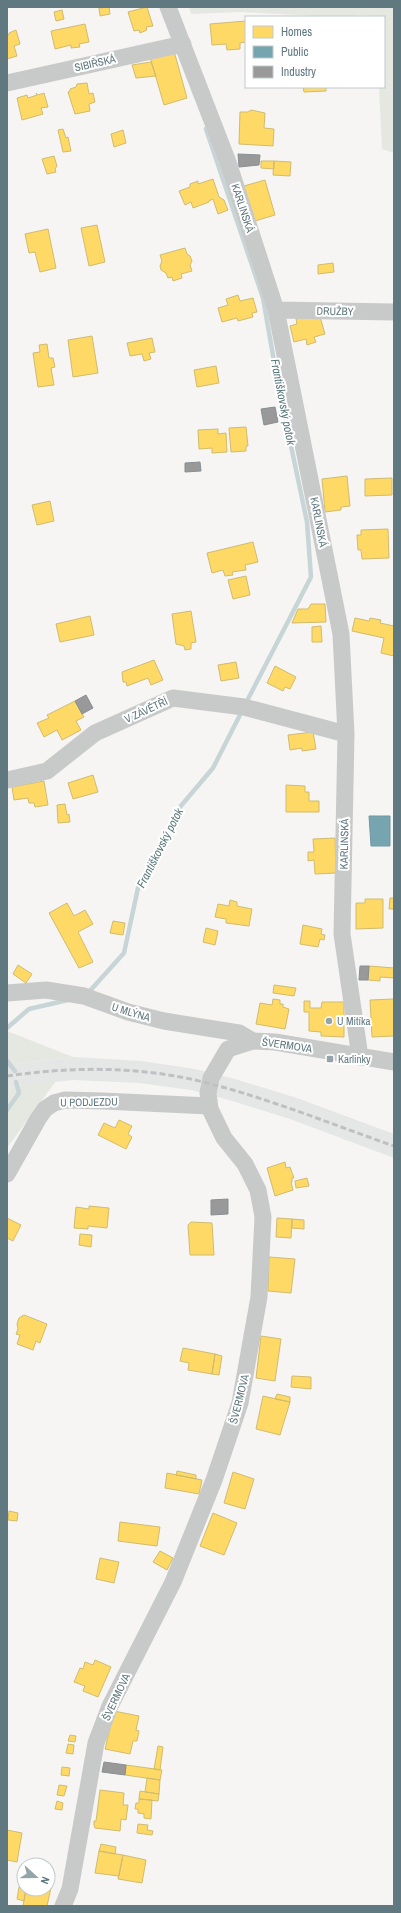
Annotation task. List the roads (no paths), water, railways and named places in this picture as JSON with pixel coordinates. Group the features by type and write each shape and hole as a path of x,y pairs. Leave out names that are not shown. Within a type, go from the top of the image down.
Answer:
{"street":[{"name":"KARLINSKÁ","path":"168,7 228,162 276,310 341,634 346,734 342,934 360,1057"},
{"name":"SIBIŘSKÁ","path":"7,83 183,44"},
{"name":"DRUŽBY","path":"276,310 394,312"},
{"name":"V ZÁVĚTŘÍ","path":"7,780 47,771 96,733 173,698 244,707 346,734"},
{"name":"U MLÝNA","path":"7,993 46,990 85,997 128,1012 164,1022 239,1033 253,1041"},
{"name":"ŠVERMOVA","path":"63,1906 70,1889 96,1743 110,1706 173,1582 214,1480 240,1403 259,1297 263,1217 258,1190 245,1164 224,1138 209,1106 208,1093 211,1078 228,1049 253,1041 274,1042 394,1062"},
{"name":"U PODJEZDU","path":"7,1174 38,1119 45,1109 54,1103 65,1100 209,1106"}],"waterway":[{"name":"Františkovský potok","path":"206,129 263,298 278,384 307,522 311,577 248,699"},
{"name":"Františkovský potok","path":"88,993 124,953 138,888 180,807 213,768 242,711"},
{"name":"Františkovský potok","path":"7,1028 29,1009 68,1000"},
{"name":"Františkovský potok","path":"7,1061 15,1071"},
{"name":"Františkovský potok","path":"7,1110 19,1093 16,1082"}],"railway":[{"path":"7,1076 54,1071 101,1069 172,1075 220,1086 246,1094 394,1146"}],"place":[{"name":"U Mitíka","path":"329,1021"},
{"name":"Karlinky","path":"330,1059"}]}
